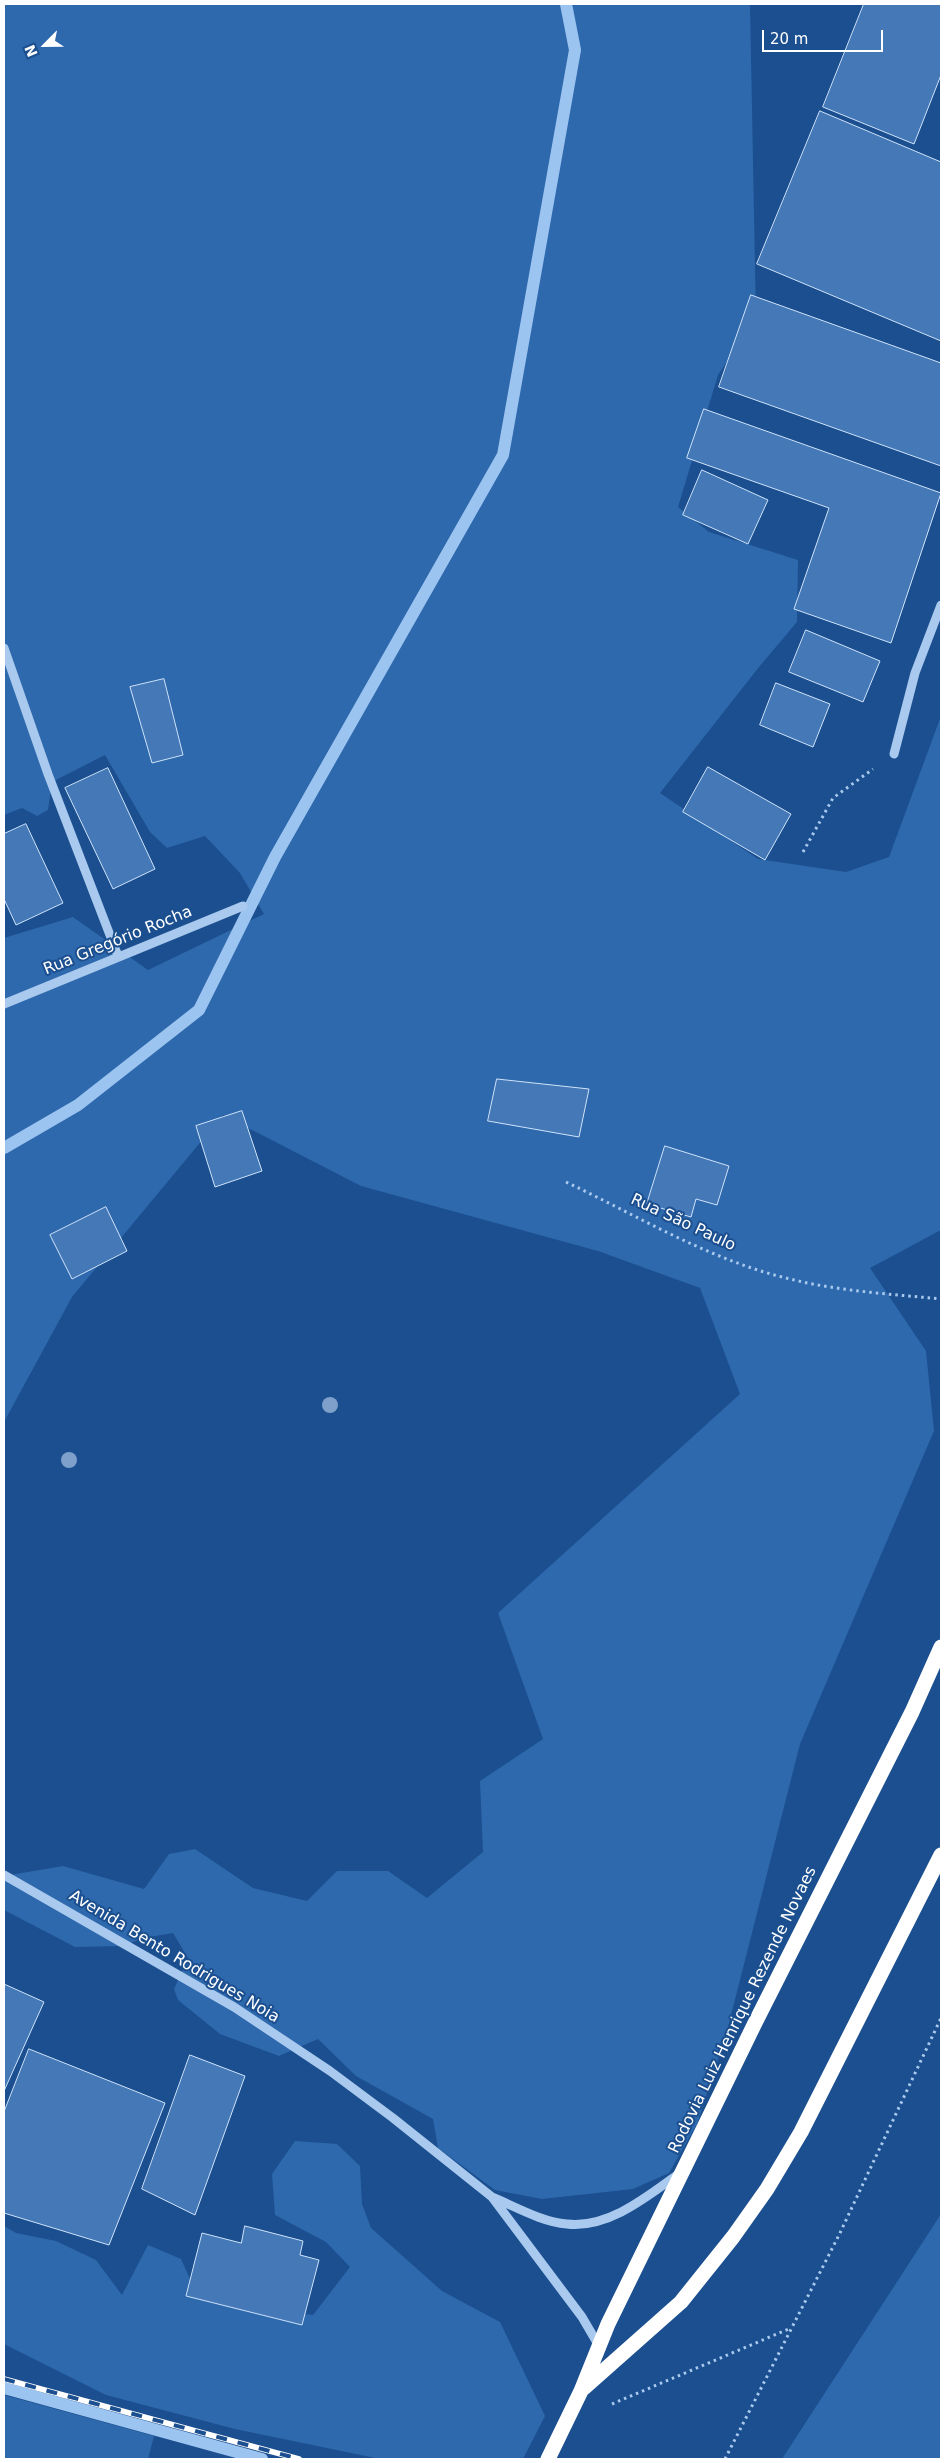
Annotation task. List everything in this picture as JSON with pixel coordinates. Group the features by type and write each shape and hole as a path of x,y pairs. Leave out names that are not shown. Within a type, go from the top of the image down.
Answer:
{"highway":[{"name":"Rodovia Luiz Henrique Rezende Novaes","path":"548,2459 581,2391 599,2346 683,2170 912,1712 941,1647"},
{"name":"Rodovia Luiz Henrique Rezende Novaes","path":"581,2391 680,2302 733,2238 767,2189 801,2132 941,1855"}],"street":[{"path":"894,754 916,673 941,605"},
{"path":"4,648 48,774 118,956"},
{"name":"Rua Gregório Rocha","path":"4,1004 243,906"},
{"name":"Avenida Bento Rodrigues Noia","path":"4,1875 234,2007 330,2071 492,2197 582,2317 599,2346"},
{"name":"Avenida Bento Rodrigues Noia","path":"492,2197 545,2219 568,2225 592,2222 614,2215 638,2202 683,2170"}],"path":[{"path":"803,852 833,798 894,754"},
{"name":"Rua São Paulo","path":"566,1182 697,1247 787,1278 877,1293 941,1299"},
{"path":"725,2459 839,2235 941,2018"},
{"path":"608,2406 792,2328"}],"shaded area":[{"path":"4,4 750,4 756,319 718,375 678,507 709,532 798,560 797,622 759,667 660,793 758,859 846,872 889,857 941,716 941,1230 870,1268 926,1351 934,1431 800,1744 726,2035 697,2124 669,2173 633,2189 542,2199 495,2190 438,2148 433,2119 356,2076 318,2039 279,2056 220,2034 178,2000 174,1989 188,1958 173,1933 144,1938 122,1946 75,1947 4,1910 4,1876 63,1866 144,1889 169,1854 195,1849 253,1888 307,1901 337,1871 388,1871 427,1898 483,1852 480,1781 543,1739 498,1613 740,1394 700,1288 598,1251 361,1186 223,1115 72,1297 4,1422 4,938 73,917 148,970 264,914 240,873 205,836 167,848 150,832 105,755 52,782 48,810 37,816 22,808 4,815"},
{"path":"295,2141 337,2144 360,2166 362,2204 371,2228 442,2291 500,2322 545,2416 523,2459 380,2459 235,2429 106,2395 4,2344 4,2226 16,2233 56,2241 96,2260 122,2295 148,2245 181,2259 196,2292 249,2307 313,2315 350,2267 326,2242 275,2215 272,2174"},
{"path":"941,2214 941,2459 782,2459"},
{"path":"4,2395 154,2436 148,2459 4,2459"}],"building":[{"path":"864,4 941,4 941,75 914,144 823,107"},
{"path":"820,111 941,162 941,341 757,264"},
{"path":"751,295 941,363 941,466 719,387"},
{"path":"704,409 941,493 891,643 794,609 829,508 687,458"},
{"path":"702,470 768,500 748,544 683,515"},
{"path":"806,630 880,661 863,702 789,672"},
{"path":"164,679 183,755 152,763 130,687"},
{"path":"776,683 830,704 813,747 760,725"},
{"path":"708,767 791,814 765,860 683,812"},
{"path":"108,768 155,869 113,889 65,788"},
{"path":"26,824 63,903 16,925 4,899 4,834"},
{"path":"497,1079 589,1089 579,1137 488,1121"},
{"path":"242,1111 262,1171 215,1187 196,1126"},
{"path":"665,1146 729,1166 717,1205 696,1199 691,1217 647,1204"},
{"path":"106,1207 127,1251 72,1279 50,1235"},
{"path":"4,1984 44,2002 4,2091"},
{"path":"29,2049 165,2103 109,2245 4,2213 4,2112"},
{"path":"190,2055 245,2076 195,2215 142,2189"},
{"path":"245,2226 303,2241 300,2255 319,2260 302,2325 186,2296 202,2233 241,2243"}],"waterway":[{"path":"4,1148 78,1105 199,1010 275,857 503,455 575,50 566,4"},
{"path":"4,2388 262,2459"}],"railway":[{"path":"4,2379 299,2459"}]}
